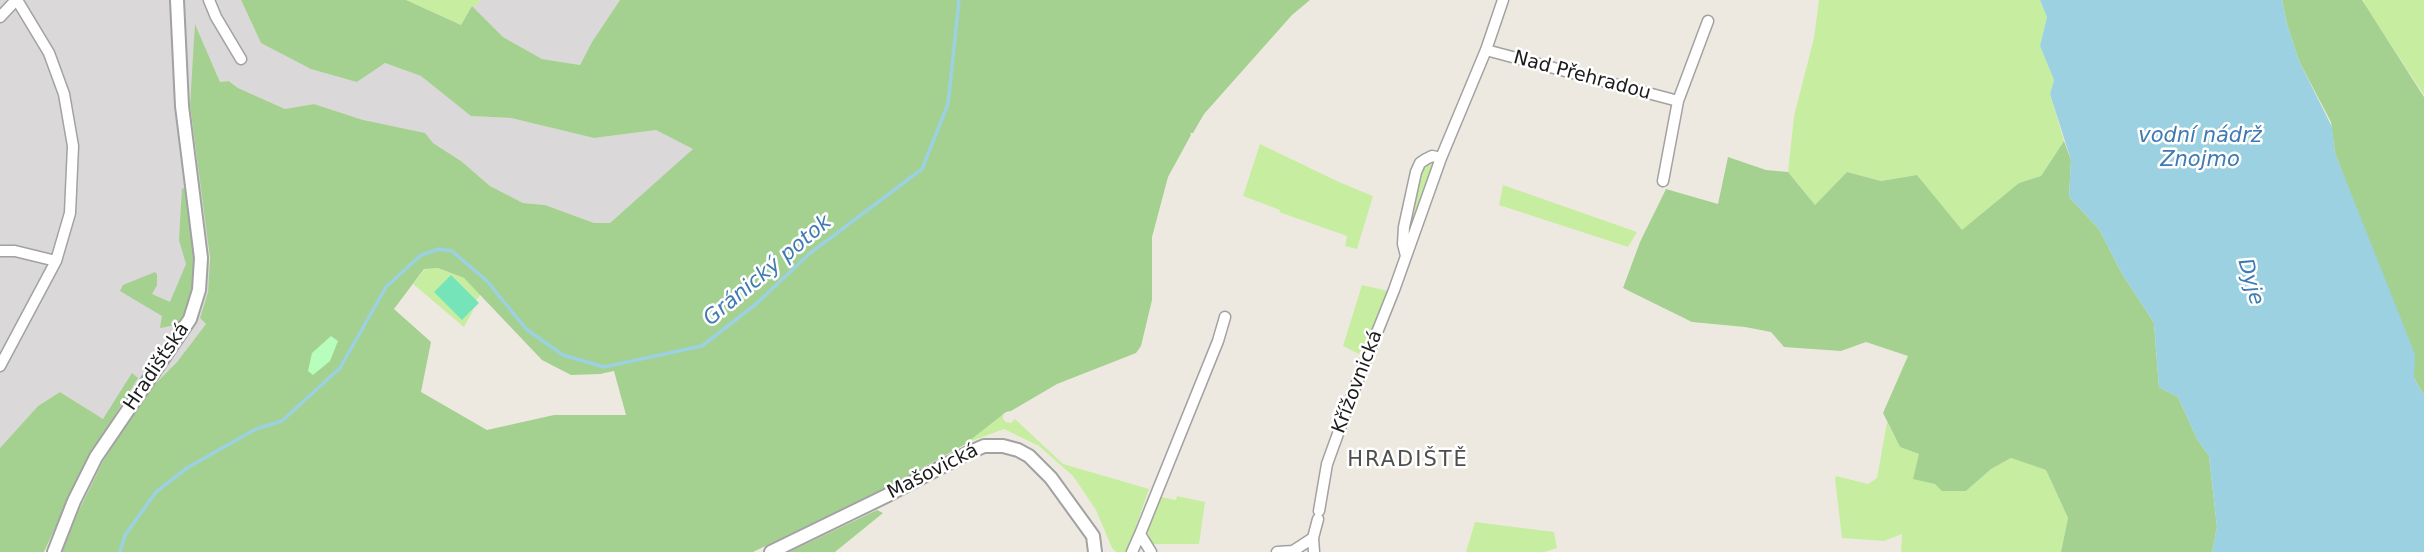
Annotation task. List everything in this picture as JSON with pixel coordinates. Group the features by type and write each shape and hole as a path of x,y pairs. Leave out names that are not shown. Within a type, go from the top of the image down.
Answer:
{"street":[{"path":"0,17 17,0 52,64 64,94 73,146 70,213 56,261 0,366"},
{"name":"Hradišťská","path":"54,552 74,501 96,457 190,319 200,290 201,258 182,106 177,0"},
{"path":"209,0 216,18 241,59"},
{"name":"Křížovnická","path":"1314,552 1313,538 1327,464 1503,0"},
{"name":"Nad Přehradou","path":"1663,181 1678,101 1707,22"},
{"name":"Nad Přehradou","path":"1486,50 1678,101"},
{"name":"Křížovnická","path":"1407,256 1403,244 1404,227 1416,172 1426,159 1432,156 1441,158"},
{"path":"0,251 15,251 56,261"},
{"path":"1132,552 1218,341 1225,317"},
{"name":"Mašovická","path":"771,552 984,446 1018,450 1051,478 1093,536 1095,552"},
{"path":"1140,534 1151,552"},
{"path":"1277,552 1293,552 1313,538"}],"shaded area":[{"path":"0,0 241,0 261,43 357,82 385,63 421,76 472,116 511,118 594,138 656,130 694,149 610,223 594,223 545,205 523,203 490,186 461,161 433,143 314,104 285,109 238,88 230,81 220,82 196,26 190,105 208,240 210,275 200,318 206,324 177,362 149,390 123,432 60,392 38,406 0,448"},
{"path":"406,0 620,0 580,65 542,59 503,37 472,6"}],"green space":[{"path":"241,0 406,0 461,25 472,6 503,37 542,59 580,65 620,0 1310,0 1292,15 1204,114 1193,133 1190,133 1168,177 1152,237 1152,300 1141,346 1136,353 1057,384 1006,412 964,445 885,488 753,552 62,552 103,461 149,390 177,362 206,324 200,318 208,292 210,258 190,105 195,24 220,82 229,81 238,88 285,109 314,104 363,120 425,133 433,143 461,161 490,186 523,203 545,205 594,223 610,223 693,149 656,130 594,138 511,118 471,116 421,76 385,63 357,82 311,69 261,43","holes":["438,268 464,278 542,360 571,375 614,371 626,415 554,415 487,430 421,392 431,342 394,309 424,269"]},
{"path":"406,0 481,0 472,6 461,25"},
{"path":"1819,0 2040,0 2047,17 2040,46 2054,80 2050,94 2064,141 2041,176 2019,183 2007,202 1962,231 1917,175 1881,181 1847,172 1815,205 1788,172 1794,116 1814,38"},
{"path":"2282,0 2362,0 2424,97 2424,395 2414,378 2335,153 2331,122 2299,61"},
{"path":"2363,0 2424,0 2424,95 2366,7"},
{"path":"2064,141 2071,160 2069,197 2099,229 2121,272 2154,323 2159,387 2178,397 2197,439 2209,456 2217,527 2212,552 2061,552 2068,518 2046,470 2011,458 1991,469 1966,491 1942,491 1935,484 1913,479 1919,454 1900,447 1883,413 1908,356 1866,342 1841,351 1784,347 1771,332 1692,322 1623,288 1640,242 1666,189 1718,204 1728,157 1766,170 1788,172 1815,205 1847,172 1881,181 1917,175 1962,230 2019,183 2041,176"},
{"path":"1260,144 1373,196 1357,249 1345,246 1347,236 1243,196"},
{"path":"1431,161 1433,164 1407,244 1406,233 1422,166"},
{"path":"1503,185 1637,232 1628,247 1499,205"},
{"path":"182,188 188,190 195,245 193,292 181,324 160,328 162,316 120,291 123,285 155,272 157,285 152,294 170,302 186,264 179,240"},
{"path":"438,268 464,278 481,294 462,319 474,309 464,327 413,284 425,269"},
{"path":"451,275 479,303 462,320 434,292"},
{"path":"1362,285 1388,291 1359,354 1343,346"},
{"path":"331,336 338,341 330,361 313,375 308,371 312,353"},
{"path":"132,373 138,378 85,463 44,552 0,552 0,448 38,406 60,392 103,419"},
{"path":"1003,414 1006,422 1011,423 1015,419 1063,464 1149,489 1127,552 1116,552 1112,548 1096,510 1073,476 1039,446 1004,429 964,444"},
{"path":"1887,422 1900,447 1919,454 1935,484 1966,491 1991,469 2011,458 2046,470 2068,518 2061,552 1901,552 1902,534 1884,541 1842,538 1836,476 1868,484 1877,478"},
{"path":"1177,496 1205,502 1199,544 1151,544 1147,528 1155,504 1161,497 1176,500"},
{"path":"877,510 883,513 835,552 789,552"},
{"path":"1475,522 1554,532 1557,548 1544,552 1466,552"}],"water":[{"name":"vodní nádrž Znojmo","path":"2040,0 2282,0 2299,61 2332,127 2335,153 2415,354 2414,378 2424,395 2424,552 2212,552 2217,527 2209,456 2197,439 2178,397 2159,387 2154,323 2121,272 2099,229 2069,197 2071,160 2050,94 2054,80 2040,46 2047,17"}],"waterway":[{"name":"Gránický potok","path":"120,552 125,535 156,492 187,468 256,429 282,421 340,368 386,287 421,255 439,249 452,251 487,281 526,329 563,355 604,367 702,346 756,304 809,254 922,169 948,104 959,0"}],"district":[{"name":"HRADIŠTĚ","path":"1408,461"}],"water label":[{"name":"Dyje","path":"2250,282"}]}
